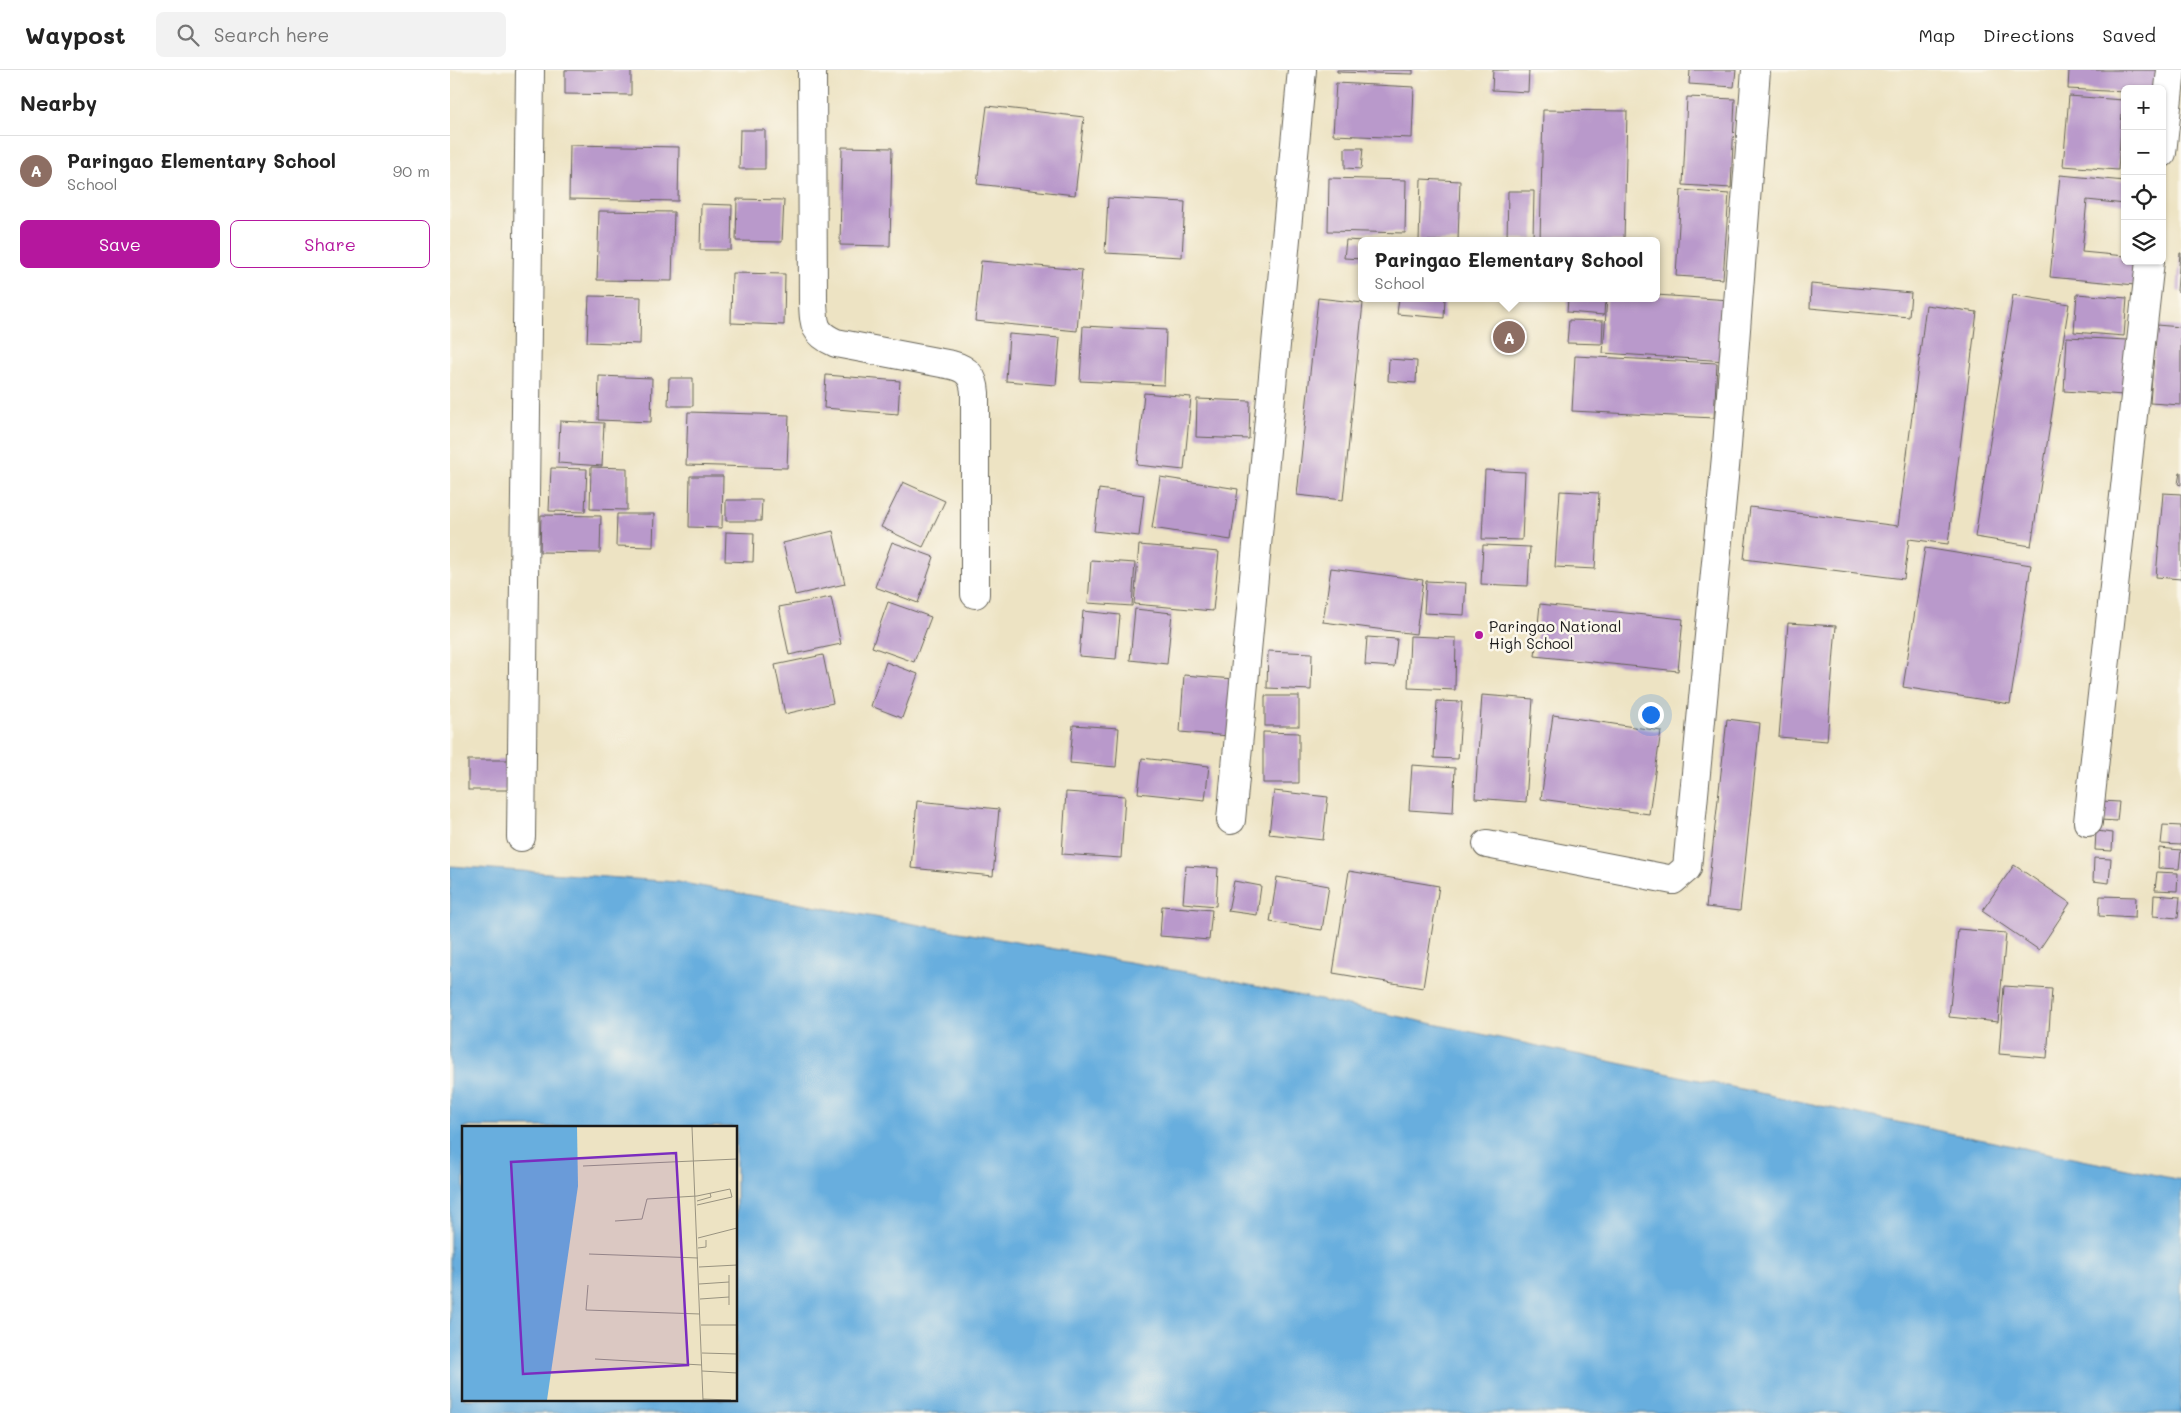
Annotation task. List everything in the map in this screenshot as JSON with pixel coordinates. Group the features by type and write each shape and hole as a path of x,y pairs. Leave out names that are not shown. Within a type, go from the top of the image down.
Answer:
{"street":[{"path":"521,837 531,150 530,70"},
{"path":"544,441 546,70"},
{"path":"812,70 812,301 815,326 822,336 836,343 952,365 964,370 972,377 975,393 975,594"},
{"path":"1231,820 1302,70"},
{"path":"1487,844 1673,880 1687,868 1726,446 1756,70"},
{"path":"2165,130 2172,70"},
{"path":"2088,822 2150,265"}],"water":[{"path":"450,866 677,882 1202,975 1949,1133 2181,1180 2181,1413 450,1413"}],"building":[{"path":"565,70 631,70 631,95 565,94"},
{"path":"1337,70 1413,70 1413,74 1337,72"},
{"path":"1493,70 1529,70 1528,92 1492,90"},
{"path":"1690,70 1736,70 1734,87 1689,84"},
{"path":"2069,70 2161,70 2160,85 2121,85 2121,92 2068,89"},
{"path":"1336,83 1414,87 1412,138 1333,135"},
{"path":"2069,96 2121,100 2118,170 2063,166"},
{"path":"1687,97 1735,99 1731,188 1683,185"},
{"path":"987,106 1084,117 1075,195 977,184"},
{"path":"1543,110 1627,111 1624,237 1540,237"},
{"path":"740,130 765,130 765,169 739,169"},
{"path":"570,145 679,147 678,201 569,199"},
{"path":"842,147 892,148 890,246 840,245"},
{"path":"1345,148 1363,148 1361,169 1345,168"},
{"path":"2060,175 2121,181 2121,204 2087,200 2082,252 2121,256 2121,265 2137,265 2135,285 2050,277"},
{"path":"1329,178 1406,180 1405,233 1328,231"},
{"path":"1421,179 1460,181 1458,237 1419,237"},
{"path":"1681,190 1729,194 1723,279 1676,276"},
{"path":"1508,191 1534,191 1533,237 1507,237"},
{"path":"1108,198 1185,202 1182,257 1105,253"},
{"path":"737,199 784,200 782,242 736,241"},
{"path":"701,204 732,205 731,250 700,250"},
{"path":"599,211 674,212 672,281 597,280"},
{"path":"1346,240 1358,241 1358,259 1344,258"},
{"path":"2181,253 2181,292 2177,291"},
{"path":"981,261 1082,270 1077,331 975,321"},
{"path":"732,273 785,274 784,325 731,323"},
{"path":"1811,284 1911,293 1909,317 1810,308"},
{"path":"2077,294 2127,298 2124,336 2074,332"},
{"path":"1660,295 1730,300 1726,361 1603,353 1607,302 1660,302"},
{"path":"2013,295 2069,304 2031,546 1975,537"},
{"path":"589,296 641,297 640,344 587,342"},
{"path":"1318,298 1363,303 1343,500 1297,495"},
{"path":"1398,302 1445,302 1444,318 1397,314"},
{"path":"1568,302 1605,302 1604,315 1567,312"},
{"path":"1926,305 1977,312 1948,544 1909,539 1904,579 1744,559 1750,507 1898,526"},
{"path":"1569,320 1603,321 1602,344 1567,343"},
{"path":"2156,325 2181,327 2181,405 2150,403"},
{"path":"1083,326 1166,330 1164,385 1080,381"},
{"path":"1009,334 1060,338 1056,385 1006,381"},
{"path":"2067,337 2127,340 2124,395 2064,391"},
{"path":"1575,356 1717,363 1714,418 1572,411"},
{"path":"1389,359 1417,361 1416,383 1388,381"},
{"path":"826,375 900,381 898,414 824,408"},
{"path":"599,376 652,378 651,422 598,420"},
{"path":"669,378 693,378 693,406 668,406"},
{"path":"1144,393 1191,397 1184,470 1137,465"},
{"path":"1197,399 1250,401 1249,439 1196,437"},
{"path":"688,412 789,415 787,468 686,465"},
{"path":"560,421 604,423 602,466 558,463"},
{"path":"591,467 627,468 627,510 590,509"},
{"path":"551,468 587,469 585,512 549,511"},
{"path":"1485,470 1525,472 1522,540 1482,539"},
{"path":"2181,472 2181,485 2178,484"},
{"path":"690,476 723,476 722,528 689,527"},
{"path":"1160,477 1238,489 1231,540 1152,528"},
{"path":"903,482 945,501 923,547 881,527"},
{"path":"1099,489 1144,495 1139,536 1094,531"},
{"path":"1560,491 1599,493 1595,569 1555,567"},
{"path":"2163,493 2181,494 2181,579 2156,577"},
{"path":"726,500 762,500 761,521 726,521"},
{"path":"617,514 654,514 653,547 616,546"},
{"path":"541,515 601,516 600,553 540,552"},
{"path":"833,531 845,584 795,595 783,543"},
{"path":"726,532 754,533 753,562 725,561"},
{"path":"892,542 934,557 918,603 875,587"},
{"path":"1139,545 1219,552 1213,611 1134,604"},
{"path":"1483,545 1530,547 1528,586 1481,584"},
{"path":"1925,548 2031,565 2010,704 1903,687"},
{"path":"1091,560 1135,563 1132,606 1088,603"},
{"path":"1331,568 1423,580 1416,634 1323,622"},
{"path":"1426,581 1466,583 1464,615 1424,613"},
{"path":"831,597 841,644 789,655 779,607"},
{"path":"888,602 931,617 914,662 872,647"},
{"path":"1540,604 1683,619 1678,671 1535,656"},
{"path":"1135,609 1172,613 1167,664 1130,660"},
{"path":"1083,611 1120,615 1116,659 1079,656"},
{"path":"1788,623 1836,626 1827,741 1779,737"},
{"path":"1410,636 1456,638 1455,690 1408,688"},
{"path":"1367,637 1397,639 1394,667 1365,665"},
{"path":"1268,651 1312,653 1311,690 1267,688"},
{"path":"823,655 833,703 785,714 775,665"},
{"path":"886,662 918,674 902,718 871,706"},
{"path":"1184,675 1234,679 1229,736 1180,732"},
{"path":"1482,695 1533,699 1526,802 1475,798"},
{"path":"1265,696 1299,696 1299,726 1265,726"},
{"path":"1437,701 1462,702 1458,759 1434,758"},
{"path":"1553,715 1661,731 1649,814 1541,799"},
{"path":"1727,719 1760,723 1740,911 1706,907"},
{"path":"1073,725 1119,728 1116,767 1070,763"},
{"path":"1263,732 1299,733 1299,783 1263,783"},
{"path":"1142,758 1209,766 1205,800 1138,793"},
{"path":"468,760 514,760 514,790 468,790"},
{"path":"1412,765 1455,768 1453,813 1409,810"},
{"path":"1274,791 1328,797 1323,840 1269,834"},
{"path":"1066,792 1125,796 1121,858 1062,854"},
{"path":"917,801 999,809 993,876 911,868"},
{"path":"2101,801 2119,802 2117,821 2100,820"},
{"path":"2163,825 2181,826 2181,845 2161,844"},
{"path":"2096,831 2113,833 2112,851 2095,850"},
{"path":"2159,848 2181,850 2179,869 2158,868"},
{"path":"2094,858 2111,859 2109,883 2093,881"},
{"path":"2014,865 2070,903 2039,950 1982,911"},
{"path":"1186,866 1218,868 1216,906 1183,903"},
{"path":"1349,871 1439,886 1423,988 1333,973"},
{"path":"2157,872 2178,873 2177,891 2155,890"},
{"path":"1277,877 1329,886 1322,930 1270,922"},
{"path":"1234,881 1261,886 1257,915 1228,911"},
{"path":"2154,895 2180,897 2178,918 2153,916"},
{"path":"2100,896 2136,897 2135,918 2099,916"},
{"path":"1162,906 1212,910 1209,940 1160,936"},
{"path":"1958,929 2006,933 1998,1022 1949,1017"},
{"path":"2004,986 2052,989 2047,1058 1999,1054"}],"place":[{"name":"Paringao Elementary School","path":"1509,337"},
{"name":"Paringao National High School","path":"1479,635"}]}
